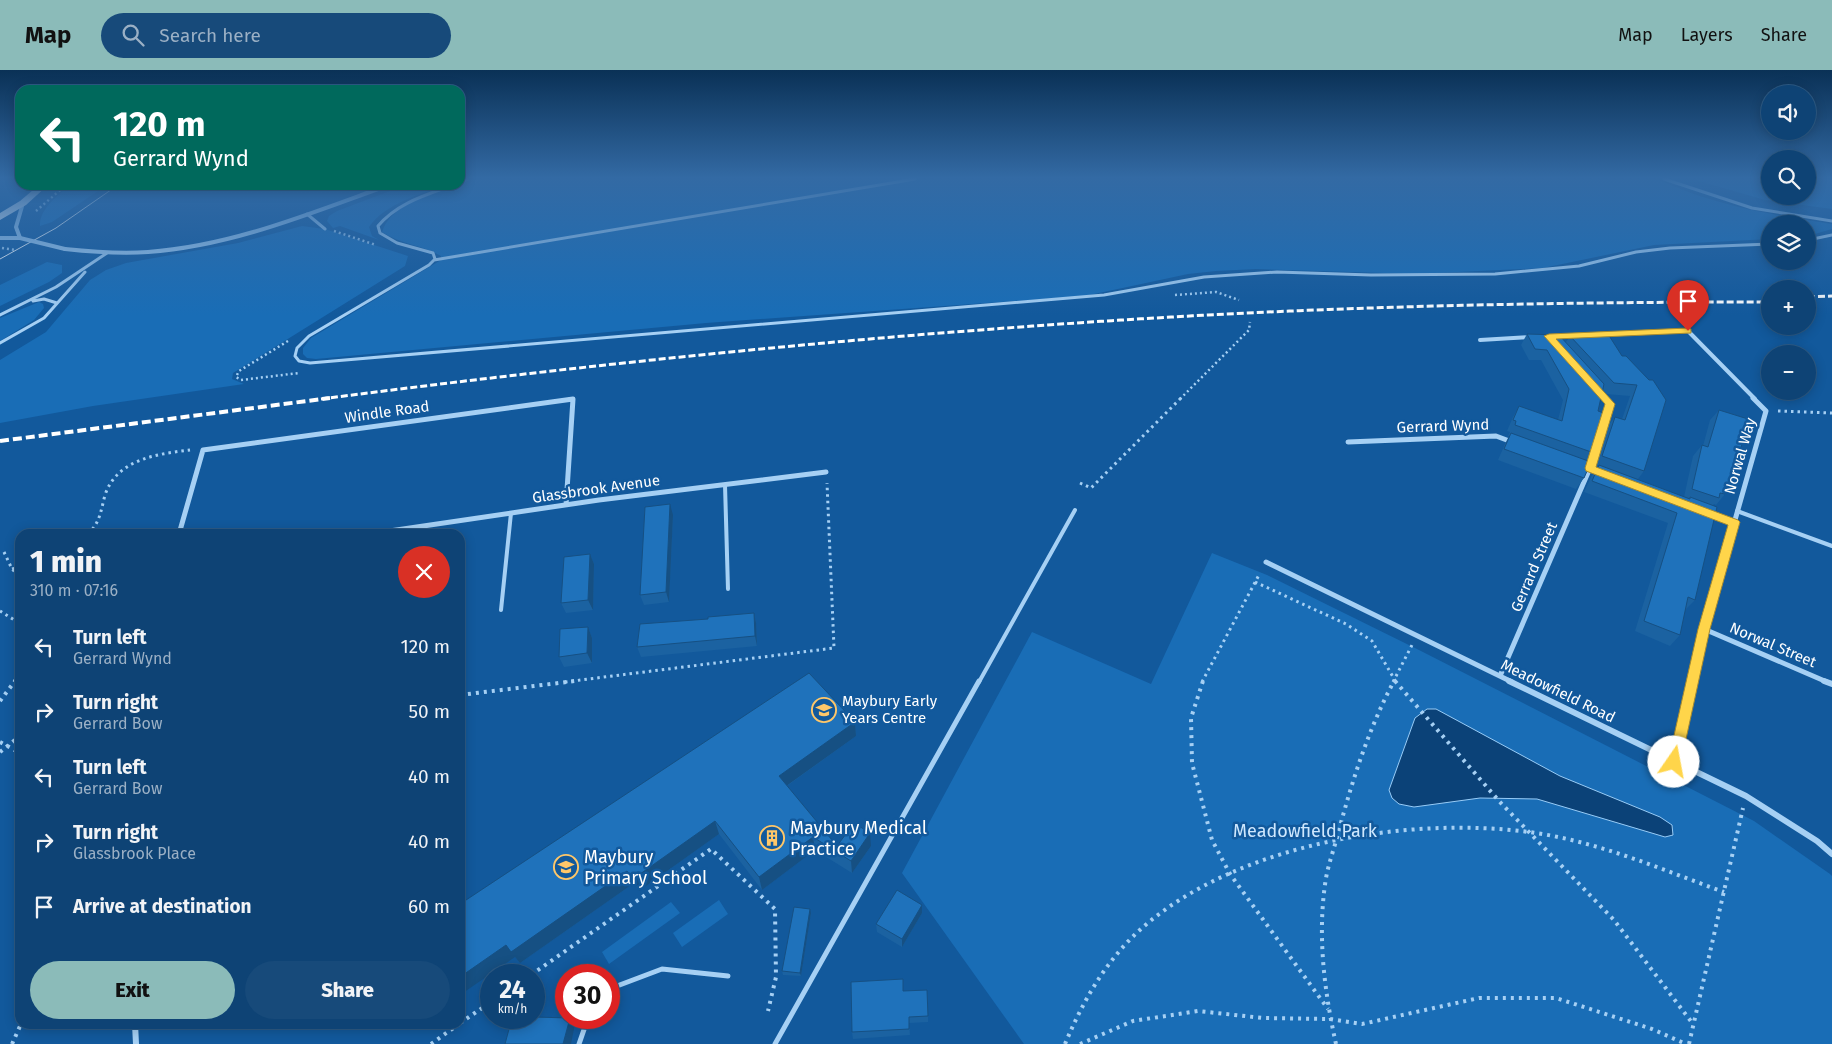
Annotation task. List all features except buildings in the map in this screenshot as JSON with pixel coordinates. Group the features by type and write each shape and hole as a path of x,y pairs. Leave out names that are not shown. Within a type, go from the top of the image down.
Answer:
{"street":[{"path":"16,224 20,238"},
{"path":"0,238 20,238 65,249 108,254 154,252 191,246 257,231 276,224"},
{"name":"Norwal Way","path":"1598,334 1688,331 1766,411 1704,629 1674,762"},
{"path":"1555,343 1549,336 1588,335"},
{"path":"1480,340 1539,337"},
{"name":"Gerrard Street","path":"1500,676 1590,468 1610,404 1592,383"},
{"name":"Windle Road","path":"203,450 573,399 566,505"},
{"name":"Gerrard Wynd","path":"1348,442 1496,436 1514,442"},
{"path":"180,529 203,450"},
{"path":"1580,465 1608,475"},
{"name":"Glassbrook Avenue","path":"403,529 566,505 826,472"},
{"path":"1707,512 1734,522"},
{"name":"Meadowfield Road","path":"1266,562 1746,796 1817,840 1832,854"},
{"name":"Norwal Street","path":"1704,629 1832,684"},
{"path":"135,1029 136,1044"}],"lane":[{"path":"320,224 325,228"},
{"path":"379,224 380,234 397,243 433,253 435,258 433,260"},
{"path":"645,224 433,260 309,336 297,348 295,356 300,361 310,363 1104,295 1204,277 1277,272 1371,276 1494,274 1579,266 1636,252 1670,248 1761,244"},
{"path":"1816,238 1832,235"},
{"path":"0,315 29,302 88,269 108,254"},
{"path":"0,343 44,318 88,269"},
{"path":"29,302 44,299 58,303"},
{"path":"725,485 728,589"},
{"path":"775,1044 1076,510"},
{"path":"1738,511 1832,546"},
{"path":"501,610 511,513"},
{"path":"620,985 662,969 728,976"},
{"path":"579,1044 584,1029"}],"path":[{"path":"1080,483 1091,488 1249,330 1250,322"},
{"path":"1766,411 1832,413"},
{"path":"92,529 101,517 108,484 117,472 136,462 159,454 203,450"},
{"path":"465,693 834,648 826,472"},
{"path":"4,552 15,572"},
{"path":"1266,562 1203,680 1191,718 1192,763 1212,840 1230,874 1328,1009"},
{"path":"1255,582 1346,624 1372,641 1394,679 1412,701 1499,801 1614,920 1693,1024"},
{"path":"0,611 15,620"},
{"path":"1336,1044 1328,1009 1322,950 1326,878 1335,840 1374,719 1417,635"},
{"path":"0,701 15,680"},
{"path":"0,752 15,741"},
{"path":"0,742 15,750"},
{"path":"1080,1044 1132,1021 1198,1011 1263,1018 1330,1020 1362,1024 1479,998 1556,998 1652,1029 1687,1044 1746,796"},
{"path":"1065,1044 1078,1009 1106,966 1142,928 1193,892 1230,874 1335,840 1439,829 1529,832 1606,849 1724,892"},
{"path":"706,844 774,909 776,977 768,1011"},
{"path":"545,965 711,849"},
{"path":"465,1020 480,1010"},
{"path":"12,1044 19,1029"},
{"path":"431,1044 453,1029"}],"green space":[{"path":"330,224 371,224 369,227 372,236 379,240 340,226 333,228"},
{"path":"386,224 1761,224 1761,239 1654,245 1543,268 1416,274 1256,269 1216,271 1188,274 1085,296 706,323 316,359 307,358 303,354 303,348 311,338 441,260 441,256 434,252 382,232"},
{"path":"1816,224 1832,224 1832,229 1816,234"},
{"path":"302,226 325,229 408,256 405,266 233,373 232,379 244,384 93,406 0,423 0,360 46,332 90,280 106,270 126,263 238,243"},
{"path":"47,262 62,265 62,273 49,282 0,306 0,285"},
{"path":"39,302 43,304 44,308 34,320 0,341 0,318"},
{"name":"Meadowfield Park","path":"1212,553 1267,575 1419,650 1754,821 1830,874 1832,876 1832,1044 1024,1044 902,873 1032,632 1151,684"},
{"path":"719,900 728,914 682,947 673,933"},
{"path":"671,902 680,913 609,964 602,952"}],"shaded area":[{"path":"1427,709 1436,709 1560,776 1660,817 1672,825 1673,835 1665,837 1537,799 1480,798 1414,807 1399,804 1392,798 1389,790 1415,718"}],"tram line":[{"path":"0,259 61,224"}],"railway":[{"path":"1816,297 1832,296"},
{"path":"321,399 542,372 763,349 1097,322 1419,306 1761,302"},
{"path":"0,441 330,398"}],"place":[{"name":"Maybury Early Years Centre","path":"824,710"},
{"name":"Maybury Medical Practice","path":"772,838"},
{"name":"Maybury Primary School","path":"566,867"}],"route":[{"path":"1674,762 1704,629 1734,522 1590,468 1610,404 1549,336 1688,331"}]}
